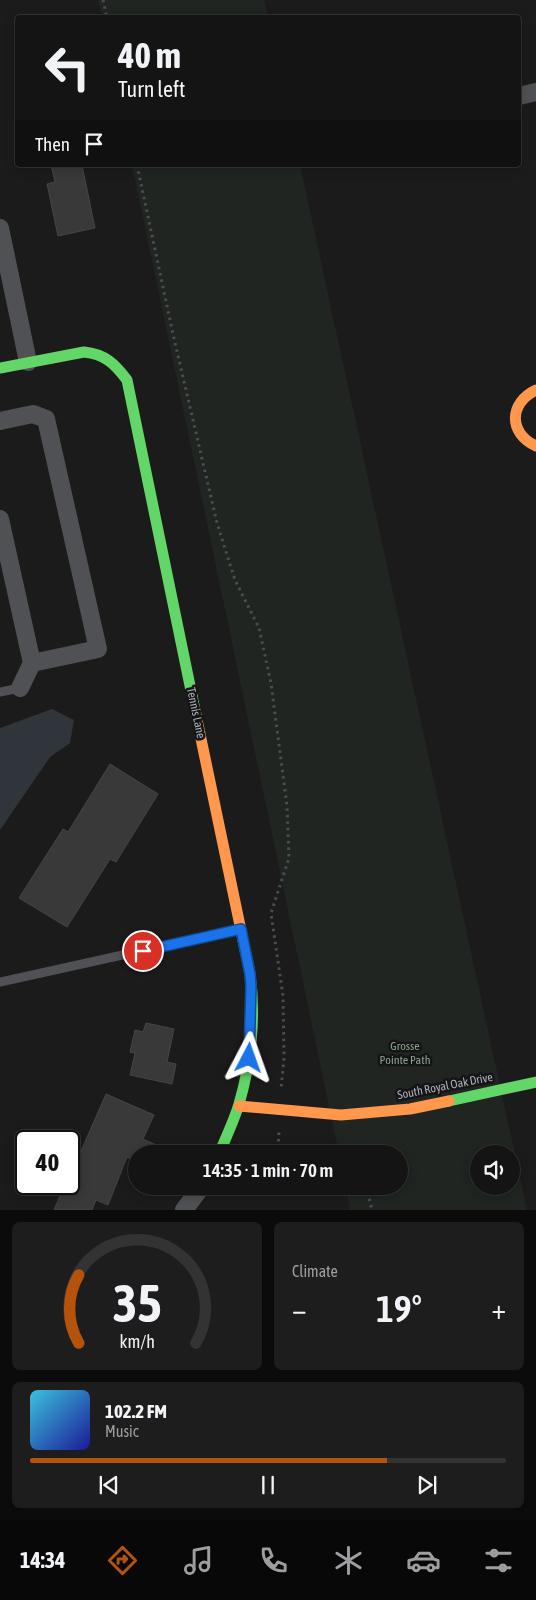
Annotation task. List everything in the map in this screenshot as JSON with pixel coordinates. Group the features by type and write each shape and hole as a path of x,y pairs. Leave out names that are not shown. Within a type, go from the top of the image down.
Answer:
{"street":[{"path":"521,96 536,92"},
{"path":"0,228 28,362"},
{"name":"Tennis Lane","path":"0,368 84,352 94,353 115,364 127,380 250,974 252,998 247,1076 239,1106 223,1145"},
{"path":"536,390 524,396 518,404 515,414 518,433 524,440 536,446"},
{"path":"0,421 33,414 46,419 98,649 32,663"},
{"path":"0,519 32,663 20,688"},
{"name":"South Royal Oak Drive","path":"239,1106 342,1114 410,1109 536,1082"},
{"path":"184,1210 195,1195"}],"lane":[{"path":"0,692 20,688"},
{"path":"0,982 241,929"}],"path":[{"path":"103,0 106,15"},
{"path":"138,167 175,341 217,523 235,580 259,628 271,683 287,806 289,858 271,913 283,996 284,1058 278,1145"},
{"path":"369,1195 372,1210"}],"green space":[{"path":"98,0 264,0 268,15 102,15"},
{"name":"Grosse Pointe Path","path":"132,167 300,167 513,1145 470,1145 470,1195 520,1195 520,1178 527,1210 350,1210 348,1195 408,1195 408,1145 337,1145"}],"shaded area":[{"path":"52,709 74,720 70,743 50,757 0,830 0,728"}],"building":[{"path":"51,167 82,167 95,228 58,236 47,184 55,182"},
{"path":"110,764 158,794 116,862 110,859 67,927 19,898 63,829 68,832"},
{"path":"146,1023 174,1029 167,1062 176,1064 172,1084 130,1075 135,1053 130,1052 135,1030 143,1032"},
{"path":"106,1094 154,1115 143,1139 156,1145 128,1145 128,1157 108,1205 96,1200 92,1210 54,1210 60,1195 80,1195 80,1153"}],"traffic: fast":[{"path":"0,368 84,352 98,355 109,361 127,380 195,710"},
{"path":"223,1145 239,1104 247,1072 251,1039 252,990 243,940"},
{"path":"449,1101 536,1082"}],"traffic: slow":[{"path":"536,390 521,402 515,418 520,434 536,446"},
{"path":"195,710 243,940"},
{"path":"239,1106 341,1115 410,1109 449,1101"}],"route":[{"path":"143,951 241,929 250,974 252,998 249,1058"}]}
